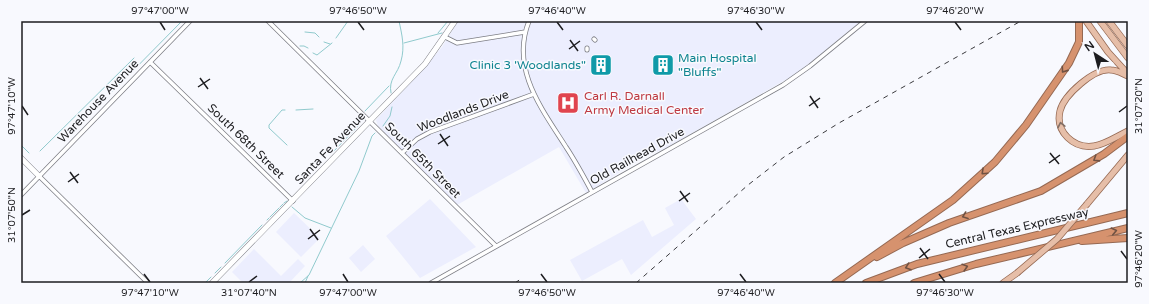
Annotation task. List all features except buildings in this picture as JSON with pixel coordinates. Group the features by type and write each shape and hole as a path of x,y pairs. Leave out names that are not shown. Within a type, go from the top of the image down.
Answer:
{"highway":[{"path":"835,283 953,200 995,162 1026,125 1069,64 1079,42 1079,21"},
{"path":"835,283 884,254 929,232 969,215 1041,191 1098,158 1128,136"},
{"name":"Central Texas Expressway","path":"866,283 917,264 1128,213"},
{"name":"Central Texas Expressway","path":"914,283 976,264 1128,228"},
{"path":"1073,241 1128,238"}],"main road":[{"path":"1086,21 1108,52 1128,75"},
{"path":"1100,21 1128,58"},
{"path":"1109,21 1128,46"},
{"path":"1128,75 1110,70 1103,70 1092,76 1074,91 1062,105 1060,118 1062,131 1066,136 1076,144 1084,146 1100,144 1128,131"},
{"path":"1004,283 1017,274 1053,243 1128,155"}],"street":[{"name":"Warehouse Avenue","path":"21,195 190,21"},
{"name":"South 65th Street","path":"268,21 496,246"},
{"name":"Santa Fe Avenue","path":"212,283 425,64 455,21"},
{"path":"528,21 525,32 523,62 525,74 549,122 569,152 592,192"},
{"name":"Old Railhead Drive","path":"431,283 783,85 810,66 865,21"},
{"path":"445,37 457,42 525,32"},
{"name":"South 68th Street","path":"150,62 293,201"},
{"name":"Woodlands Drive","path":"402,153 418,139 430,132 534,94"},
{"path":"21,158 148,283"}],"shaded area":[{"name":"Carl R. Darnall Army Medical Center","path":"458,21 861,21 796,74 662,150 648,155 586,193 559,147 457,205 378,126 376,120 442,47"},
{"path":"430,199 476,247 420,278 386,236"},
{"path":"681,199 696,219 631,275 622,259 582,281 570,260 643,220 652,237 674,225 665,208"},
{"path":"294,213 320,238 301,257 276,232"},
{"path":"363,245 375,259 361,272 349,258"},
{"path":"254,249 281,276 298,259 305,266 289,283 243,283 232,272"}],"waterway":[{"path":"113,91 182,21"},
{"path":"336,38 348,21"},
{"path":"391,93 390,88 392,80 400,66 403,51 399,21"},
{"path":"438,33 448,21"},
{"path":"305,32 315,33 319,37"},
{"path":"404,43 442,33"},
{"path":"324,42 330,44"},
{"path":"313,53 317,55 332,43"},
{"path":"300,46 308,48"},
{"path":"40,151 134,58"},
{"path":"365,111 389,86"},
{"path":"383,126 390,116 392,107"},
{"path":"296,110 313,109"},
{"path":"285,110 282,110 269,125 269,128 287,145"},
{"path":"333,152 358,126 360,116"},
{"path":"300,283 309,275 359,171 372,136 375,133"},
{"path":"21,145 29,153"},
{"path":"280,207 283,204"},
{"path":"292,207 305,218 331,228"},
{"path":"270,217 279,208"},
{"path":"225,263 262,225"},
{"path":"215,273 221,267"},
{"path":"305,283 308,276"},
{"path":"205,283 211,277"}],"railway":[{"path":"636,283 748,185 784,157 839,123 1021,21"},
{"path":"515,283 522,278"}],"place":[{"name":"Clinic 3 'Woodlands\"","path":"601,65"},
{"name":"Main Hospital \"Bluffs\"","path":"663,65"},
{"name":"Carl R. Darnall Army Medical Center","path":"568,103"}]}
